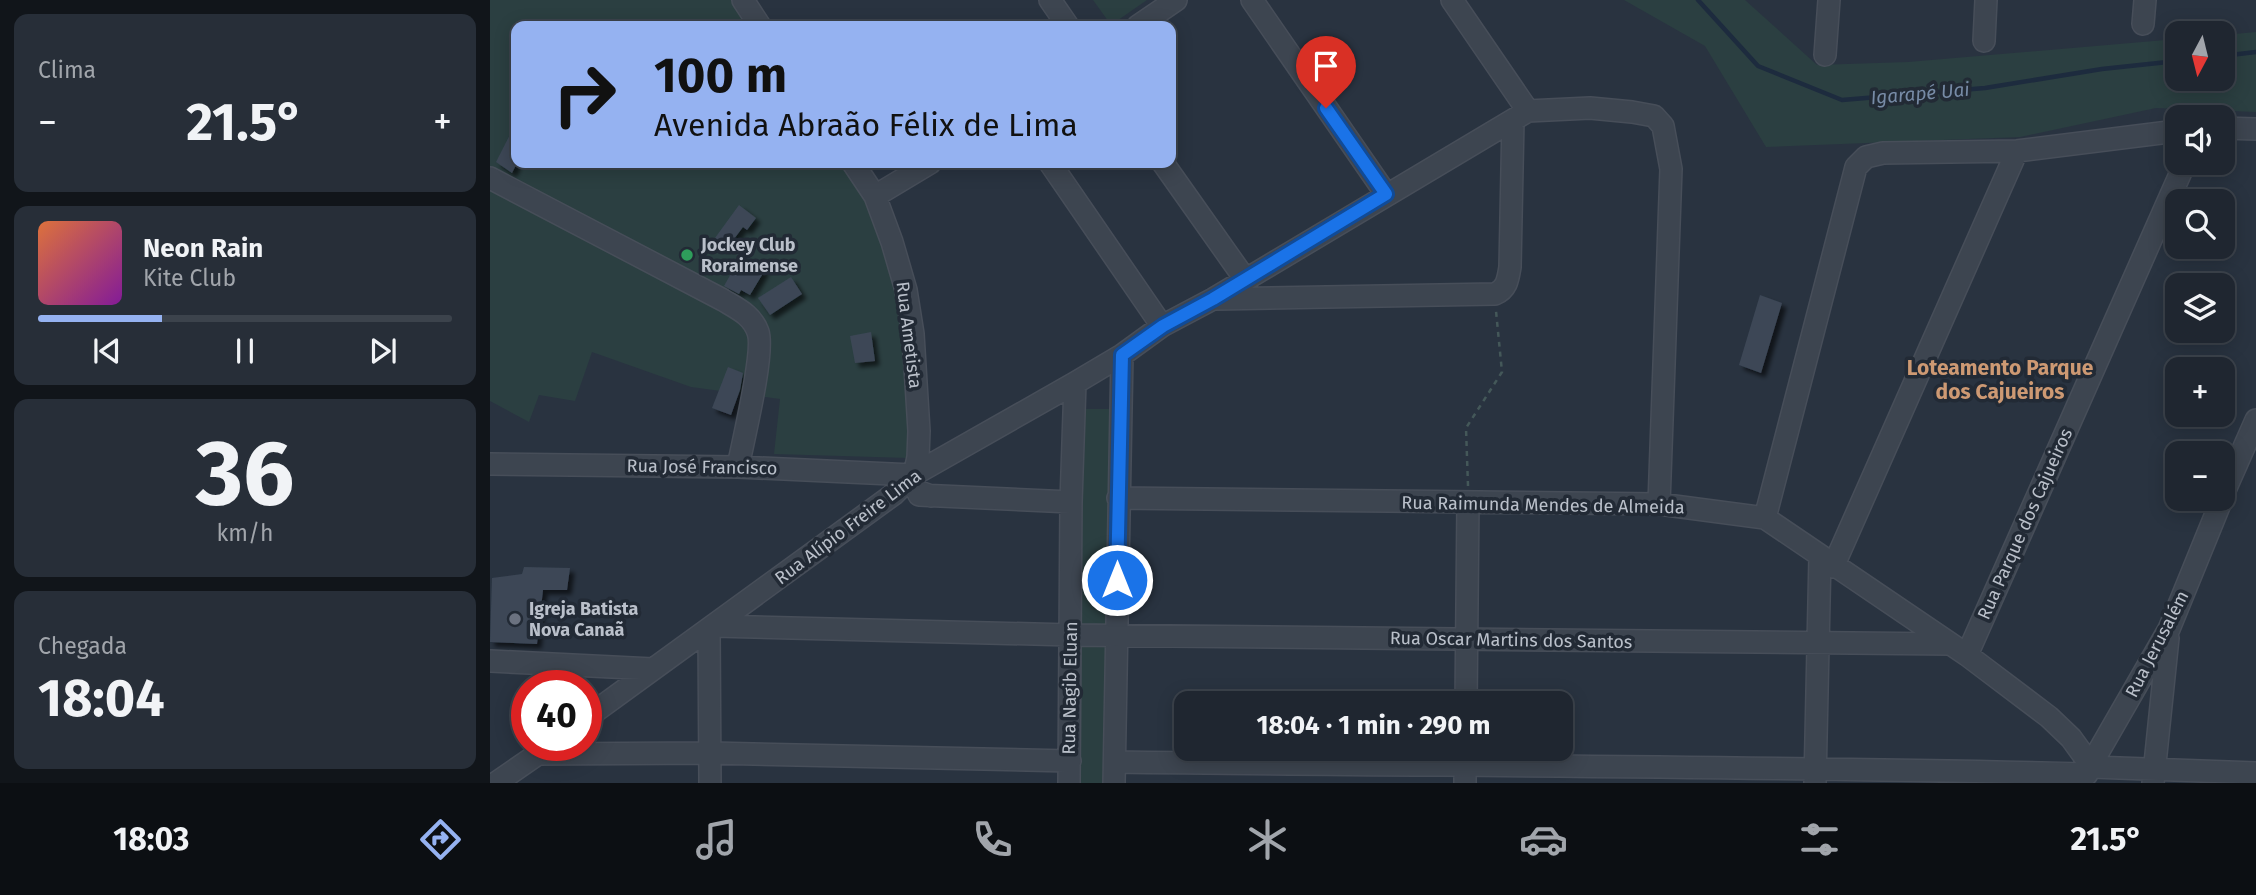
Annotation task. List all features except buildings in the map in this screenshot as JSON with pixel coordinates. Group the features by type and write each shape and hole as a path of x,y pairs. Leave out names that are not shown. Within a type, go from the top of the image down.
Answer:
{"street":[{"path":"743,0 757,21"},
{"path":"1050,0 1065,21"},
{"path":"1145,21 1176,0"},
{"path":"1252,0 1386,194"},
{"path":"1213,299 1495,294 1502,291 1510,267 1520,115 1452,0"},
{"path":"1825,55 1829,0"},
{"path":"1984,41 1986,0"},
{"path":"2143,24 2145,0"},
{"path":"1520,115 1590,108 1654,116 1663,126 1671,169 1659,504"},
{"name":"Rua Alípio Freire Lima","path":"602,706 894,494 913,475 1075,383 1163,326 1213,299 1520,115"},
{"path":"2235,128 2256,128"},
{"path":"1765,518 1856,167 1866,157 1883,153 2017,151 2165,132"},
{"path":"1815,775 1819,643 1827,561 2017,151"},
{"name":"Rua Ametista","path":"856,168 875,197 906,290 913,334 919,430 918,457 913,475"},
{"path":"875,197 922,168"},
{"path":"1053,168 1163,326"},
{"path":"1167,168 1245,279"},
{"name":"Rua Parque dos Cajueiros","path":"1958,649 2179,175"},
{"path":"490,178 749,315 759,334 759,356 738,467"},
{"path":"1122,355 1114,772 1465,766 1815,775 2086,774 2154,777 2256,773"},
{"name":"Rua Nagib Eluan","path":"1069,783 1071,502 1075,383"},
{"name":"Rua Jerusalém","path":"2235,472 2250,443 2256,420"},
{"name":"Rua José Francisco","path":"490,464 738,467 913,475"},
{"path":"913,475 914,489 931,496"},
{"path":"894,494 1071,502"},
{"name":"Rua Raimunda Mendes de Almeida","path":"1118,498 1659,504 1765,518 1958,649 2049,717 2071,738 2086,774"},
{"path":"1466,691 1468,503"},
{"name":"Rua Jerusalém","path":"2086,774 2169,629 2217,511"},
{"path":"710,783 712,628"},
{"name":"Rua Oscar Martins dos Santos","path":"712,628 1117,636 1819,643 1958,649"},
{"path":"2154,777 2169,629"},
{"path":"490,661 653,669"},
{"path":"602,751 1070,761"},
{"path":"496,783 528,761"}],"path":[{"path":"1468,503 1466,428 1502,372 1495,294"}],"green space":[{"name":"Jockey Club Roraimense","path":"490,0 731,0 746,21 511,21 511,168 845,168 867,202 902,307 911,414 908,458 774,454 780,399 691,387 592,352 575,401 539,395 529,422 490,401"},
{"path":"1093,0 1147,0 1117,21 1108,21"},
{"path":"1624,0 1745,0 1817,65 1908,62 2165,40 2165,91 2235,91 2235,34 2256,32 2256,112 2235,111 2235,105 2165,105 2165,108 2020,137 1766,147 1705,46"},
{"path":"1079,409 1110,409 1104,783 1074,783"}],"waterway":[{"name":"Igarapé Uai","path":"1698,0 1758,66 1842,100 1985,88 2102,69 2165,62"},
{"name":"Igarapé Uai","path":"2235,54 2256,52"}],"place":[{"name":"Jockey Club Roraimense","path":"687,255"},
{"name":"Igreja Batista Nova Canaã","path":"515,619"}],"district":[{"name":"Loteamento Parque dos Cajueiros","path":"2000,380"}],"route":[{"path":"1117,580 1122,355 1163,326 1213,299 1386,194 1326,108"}]}
